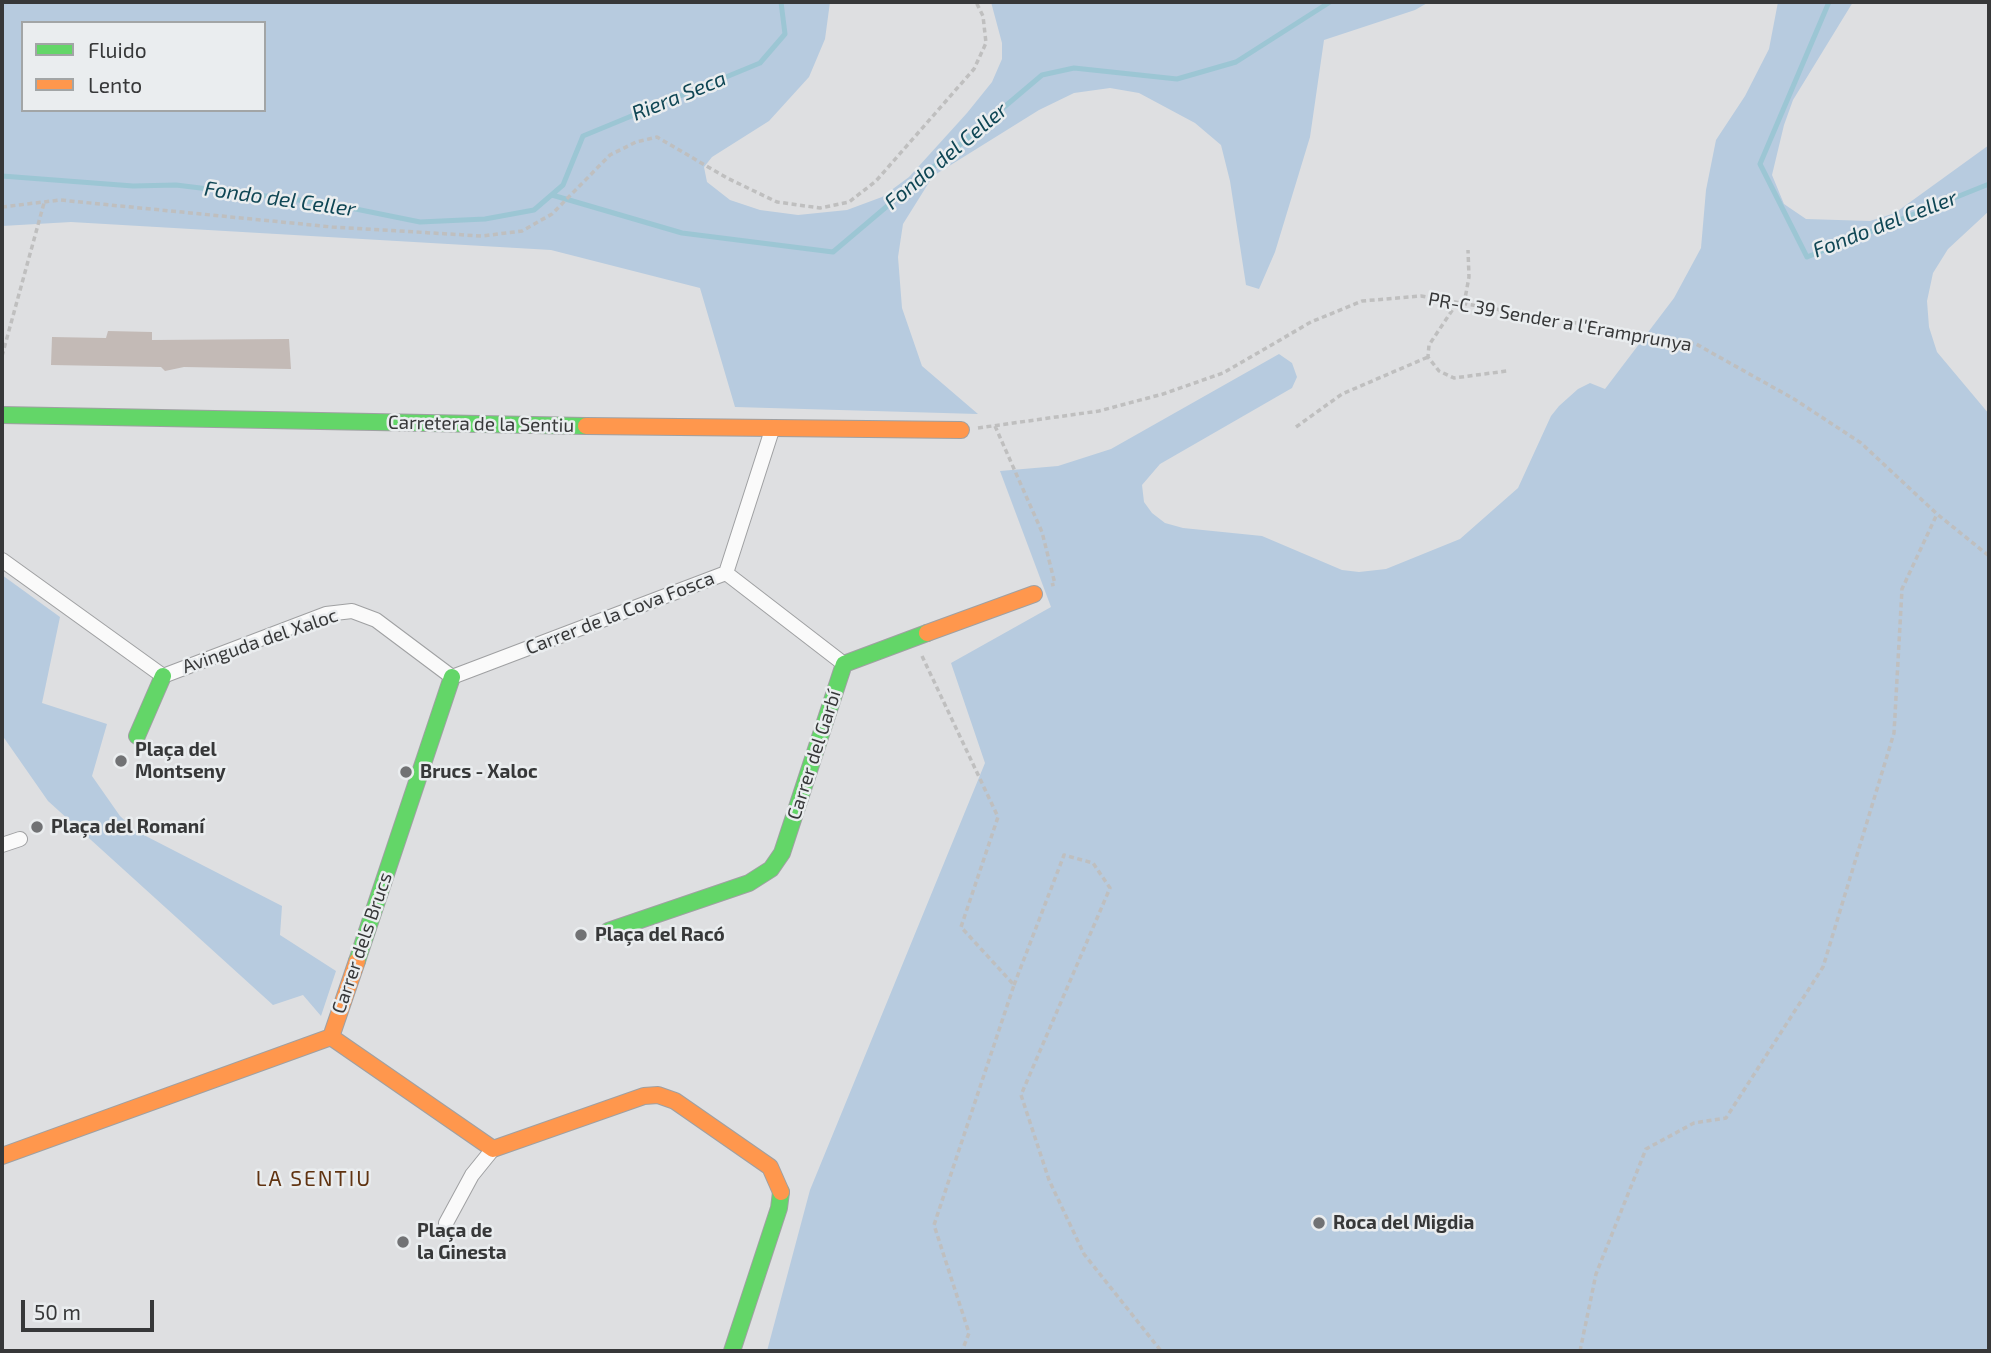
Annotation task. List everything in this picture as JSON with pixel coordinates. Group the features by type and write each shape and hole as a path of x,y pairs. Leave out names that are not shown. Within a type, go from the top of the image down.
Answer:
{"street":[{"name":"Carretera de la Sentiu","path":"2,415 772,430 961,429"},
{"name":"Carrer de la Cova Fosca","path":"452,677 726,573 772,430"},
{"name":"Avinguda del Xaloc","path":"2,560 163,676 326,614 352,611 376,620 452,677"},
{"path":"726,573 844,664"},
{"name":"Carrer del Garbí","path":"608,931 749,883 771,869 782,853 844,664 1034,594"},
{"path":"137,736 156,686 163,676"},
{"name":"Carrer dels Brucs","path":"2,1156 331,1037 452,677"},
{"path":"2,845 20,839"},
{"path":"331,1037 493,1149"},
{"path":"446,1223 472,1175 493,1149 643,1096 658,1095 675,1101 770,1167 779,1181 779,1208 732,1351"}],"path":[{"path":"2,207 60,200 132,205 332,228 482,236 522,231 552,214 610,155 636,142 657,137 727,178 777,202 820,208 849,202 876,181 974,69 986,43 983,16 976,2"},
{"path":"2,356 44,203"},
{"path":"1464,304 1469,277 1468,250"},
{"name":"PR-C 39 Sender a l'Eramprunya","path":"961,429 1099,411 1163,394 1223,373 1311,322 1362,301 1421,296 1696,345 1794,399 1861,443 1937,514 1989,556"},
{"path":"1457,303 1429,345 1428,358 1439,371 1454,378 1507,372"},
{"path":"1296,427 1342,394 1428,358"},
{"path":"995,426 1042,531 1055,583 1034,594"},
{"path":"1580,1351 1596,1274 1646,1149 1694,1124 1726,1118 1823,967 1894,733 1902,589 1937,514"},
{"path":"914,638 998,817 961,927 1014,985"},
{"path":"962,1351 969,1333 934,1225 1014,985 1064,855 1093,863 1110,888 1021,1095 1049,1180 1084,1254 1161,1351"}],"shaded area":[{"path":"2,2 830,2 825,39 809,77 769,121 712,157 704,167 707,182 730,200 760,210 798,215 847,210 882,197 909,177 967,113 992,82 1002,59 1002,43 991,2 1429,2 1415,10 1324,40 1310,137 1275,252 1259,289 1246,285 1230,181 1221,145 1195,123 1139,93 1110,88 1074,93 1039,110 933,176 903,224 898,257 902,308 922,366 978,414 735,407 700,288 551,250 71,222 2,226"},
{"path":"1778,2 1853,2 1793,100 1772,175 1784,204 1806,219 1870,221 1895,213 1989,145 1989,211 1948,249 1933,273 1927,301 1929,327 1937,352 1989,414 1989,1351 767,1351 810,1190 985,763 951,663 1051,607 1000,471 1058,466 1111,449 1279,354 1292,363 1297,377 1292,388 1160,464 1142,485 1144,502 1152,513 1165,523 1183,528 1262,536 1342,570 1359,572 1386,569 1460,539 1518,488 1551,416 1559,406 1578,389 1590,383 1605,389 1674,298 1701,248 1706,190 1716,140 1745,96 1769,49"},
{"path":"2,575 60,617 42,703 107,724 92,776 120,816 136,831 282,906 280,935 336,971 321,1016 303,995 273,1005 48,801 2,735"}],"building":[{"path":"108,331 152,332 152,340 289,339 291,369 184,367 165,371 161,367 51,365 52,337 106,338"}],"waterway":[{"name":"Fondo del Celler","path":"2,176 133,186 176,185 331,204 420,222 485,219 534,210 563,185 583,136 760,63 785,34 781,2"},
{"name":"Fondo del Celler","path":"552,195 682,233 833,252 1042,75 1074,68 1177,79 1236,62 1330,2"},
{"name":"Fondo del Celler","path":"1829,2 1760,164 1807,257 1989,184"}],"traffic: fast":[{"path":"2,415 586,426"},
{"path":"608,931 749,883 771,869 782,853 844,664 927,633"},
{"path":"137,736 163,676"},
{"path":"357,961 452,677"},
{"path":"732,1351 779,1208 781,1192"}],"traffic: slow":[{"path":"586,426 961,430"},
{"path":"927,633 1034,594"},
{"path":"2,1156 331,1037 357,961"},
{"path":"331,1037 493,1149 644,1096 658,1095 675,1101 770,1167 781,1192"}],"place":[{"name":"Plaça del Montseny","path":"121,761"},
{"name":"Brucs - Xaloc","path":"406,772"},
{"name":"Plaça del Romaní","path":"37,827"},
{"name":"Plaça del Racó","path":"581,935"},
{"name":"Roca del Migdia","path":"1319,1223"},
{"name":"Plaça de la Ginesta","path":"403,1242"}],"district":[{"name":"LA SENTIU","path":"314,1179"}],"water label":[{"name":"Riera Seca","path":"679,96"}]}
